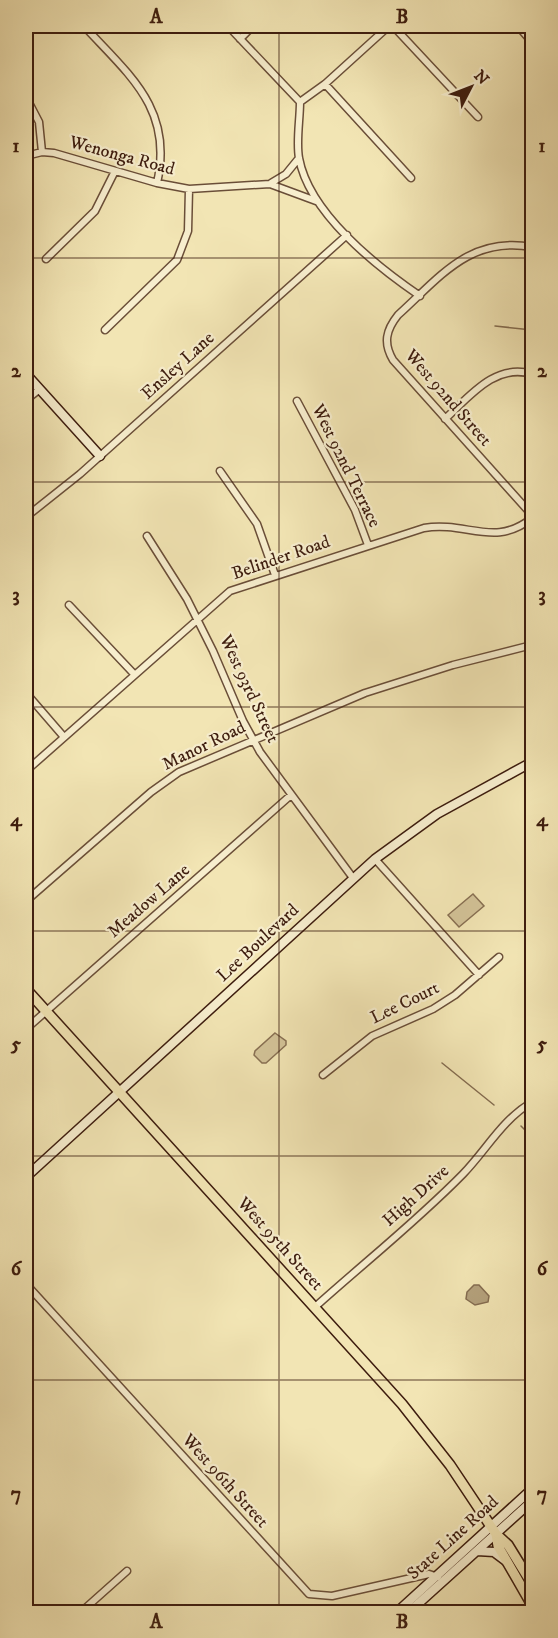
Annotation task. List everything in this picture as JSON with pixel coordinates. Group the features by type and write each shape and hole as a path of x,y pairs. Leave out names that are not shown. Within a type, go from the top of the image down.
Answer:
{"main road":[{"name":"West 95th Street","path":"26,989 420,1426 493,1530"},
{"path":"493,1530 498,1546 532,1605"},
{"path":"493,1530 508,1545 532,1584"}],"street":[{"path":"84,26 150,102 160,131 162,147 157,183"},
{"path":"228,26 300,102 298,158 316,201 379,266 420,296"},
{"path":"240,39 253,26"},
{"path":"300,102 325,84 388,26"},
{"path":"393,26 478,117"},
{"path":"518,26 532,42"},
{"path":"325,84 411,178"},
{"path":"26,97 39,122 42,152"},
{"name":"Wenonga Road","path":"26,156 42,152 54,153 157,183 189,189 270,184 316,201"},
{"path":"270,184 286,174 298,158"},
{"path":"46,259 95,211 115,171"},
{"path":"105,330 177,260 188,231 189,189"},
{"name":"Ensley Lane","path":"26,517 100,456 347,235"},
{"name":"West 92nd Street","path":"532,247 511,244 479,250 420,296 391,324 387,346 393,360 532,517"},
{"path":"445,418 490,379 510,372 532,374"},
{"path":"26,374 100,456"},
{"path":"26,400 40,389"},
{"name":"West 92nd Terrace","path":"297,401 355,510 368,545"},
{"path":"220,471 257,524 274,575"},
{"name":"Belinder Road","path":"26,771 230,591 368,545 437,526 505,533 520,528 532,517"},
{"name":"West 93rd Street","path":"147,536 197,618 252,738 353,878"},
{"path":"69,605 134,674"},
{"name":"Manor Road","path":"26,901 166,780 202,760 365,693 453,665 532,645"},
{"path":"26,693 64,736"},
{"name":"Lee Boulevard","path":"26,1177 375,859 437,814 532,762"},
{"name":"Meadow Lane","path":"26,1029 291,795"},
{"path":"375,859 479,975"},
{"name":"Lee Court","path":"324,1075 372,1036 433,1009 455,995 499,957"},
{"name":"High Drive","path":"315,1307 451,1185 500,1128 532,1102"},
{"name":"West 96th Street","path":"26,1284 309,1594 332,1596 429,1574 440,1579"},
{"name":"State Line Road","path":"409,1612 532,1489"},
{"name":"State Line Road","path":"397,1612 476,1551 493,1530 532,1501"},
{"path":"476,1551 494,1552 507,1563"},
{"path":"81,1612 127,1571"}],"shaded area":[{"path":"473,894 484,906 459,927 448,915"},
{"path":"275,1033 286,1041 286,1045 266,1063 262,1063 254,1055 255,1051"},
{"path":"474,1285 479,1285 489,1296 488,1302 475,1305 466,1299 467,1292"}],"waterway":[{"path":"495,326 532,330"},
{"path":"442,1063 494,1105"},
{"path":"521,1126 532,1137"}]}
